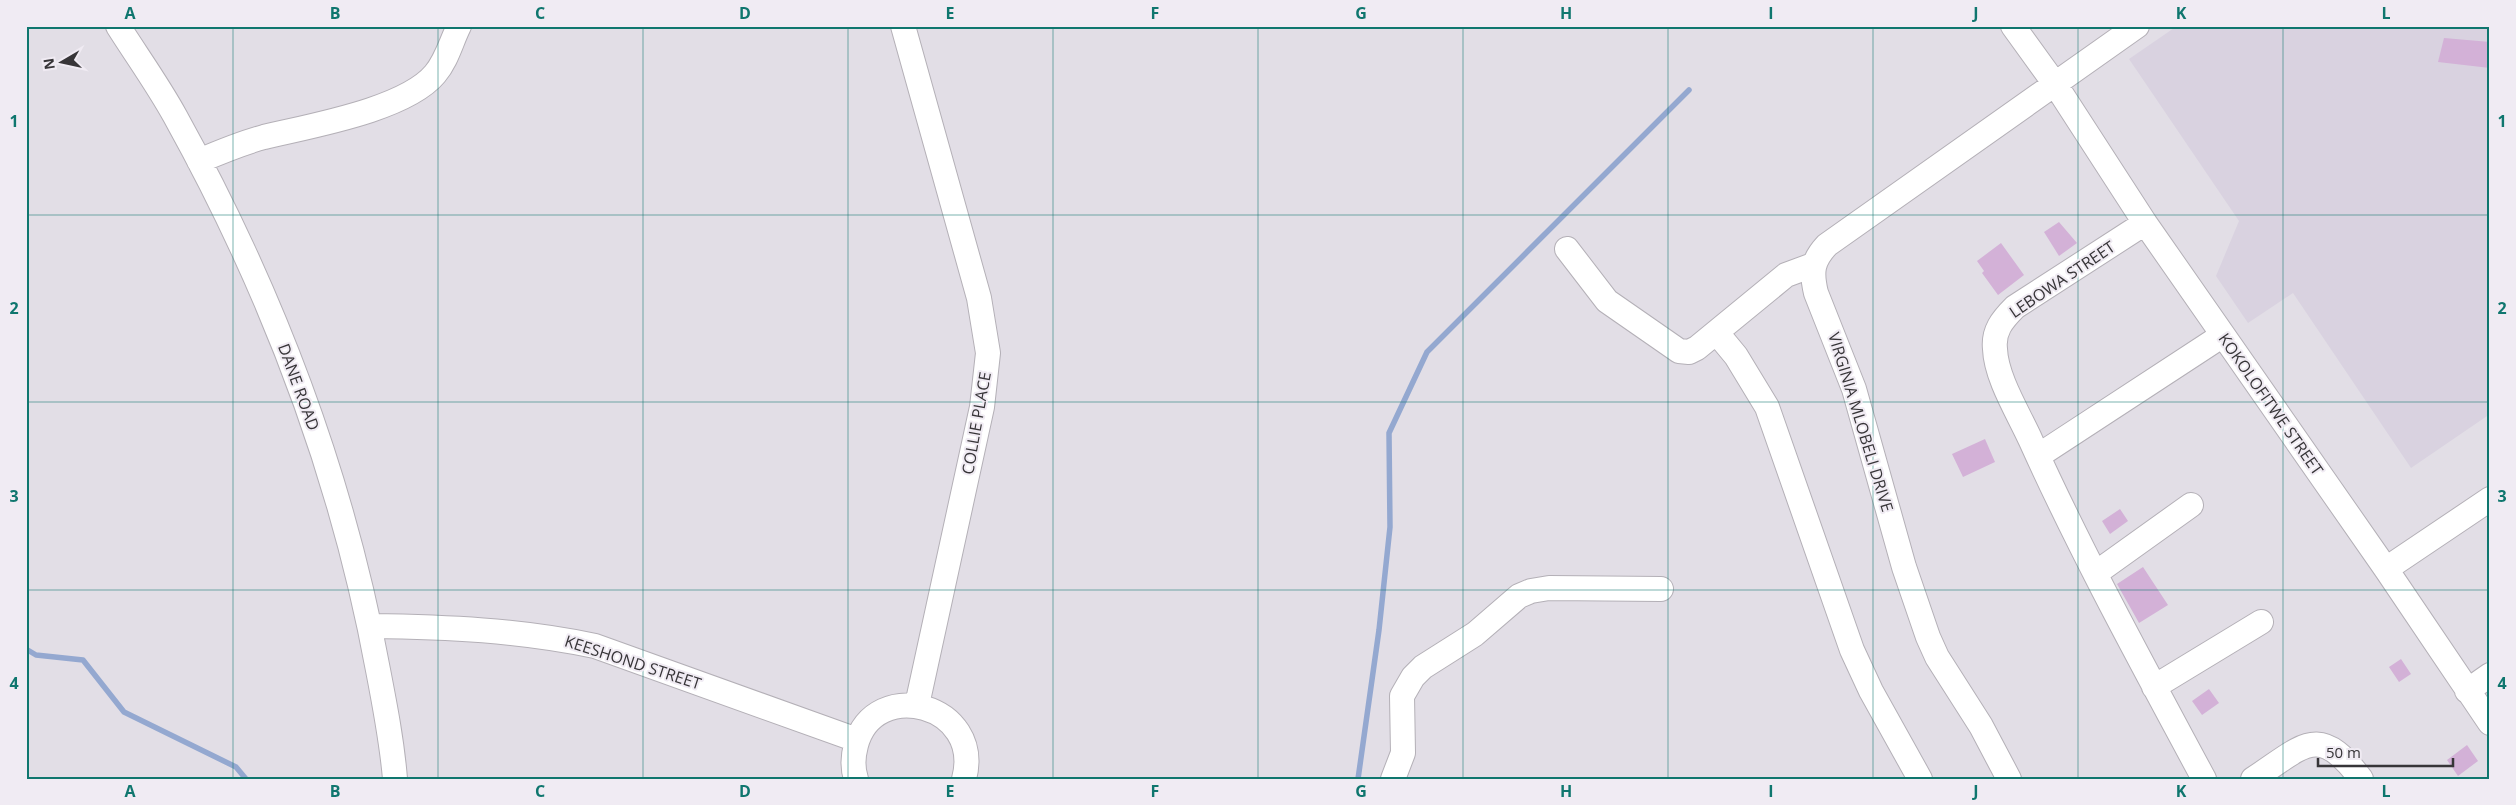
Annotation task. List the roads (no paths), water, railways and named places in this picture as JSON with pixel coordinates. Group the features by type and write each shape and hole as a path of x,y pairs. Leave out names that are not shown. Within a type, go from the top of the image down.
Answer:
{"street":[{"name":"DANE ROAD","path":"118,26 174,113 199,161 247,256 292,367 334,488 370,626 395,779"},
{"path":"199,161 262,138 312,127 396,100 412,92 435,75 446,57 459,26"},
{"name":"COLLIE PLACE","path":"903,26 978,298 988,353 982,407 917,705"},
{"name":"KOKOLOFITWE STREET","path":"2013,26 2055,84 2145,223 2386,569 2490,723"},
{"path":"1567,248 1607,301 1670,347 1679,351 1689,352 1717,333 1786,275 1813,265 1818,254 1827,245 2137,26"},
{"name":"LEBOWA STREET","path":"2145,223 2015,307 2004,318 1996,331 1994,349 1997,366 2038,456 2154,687 2204,779"},
{"name":"VIRGINIA MLOBELI DRIVE","path":"1813,265 1812,276 1816,293 1836,338 1854,389 1904,567 1928,637 1937,658 1981,726 2009,779"},
{"path":"1717,333 1736,356 1767,407 1852,650 1871,691 1920,779"},
{"path":"2038,456 2223,335"},
{"path":"2386,569 2490,499"},
{"path":"2096,573 2191,505"},
{"path":"1393,779 1403,753 1402,696 1406,686 1424,667 1475,634 1509,603 1531,591 1548,588 1661,589"},
{"path":"2154,687 2261,622"},
{"name":"KEESHOND STREET","path":"370,626 448,627 506,631 557,638 595,646 857,740"},
{"path":"2467,691 2490,675"},
{"path":"856,779 853,756 857,740 864,727 888,709 902,705 917,705 931,709 944,716 955,727 963,740 966,754 964,779"},
{"path":"2253,779 2299,750 2314,744 2325,744 2347,760 2361,779"}],"waterway":[{"path":"1358,779 1379,630 1390,527 1389,433 1427,352 1689,90"},
{"path":"26,649 36,655 83,660 124,712 236,767 246,779"}]}
